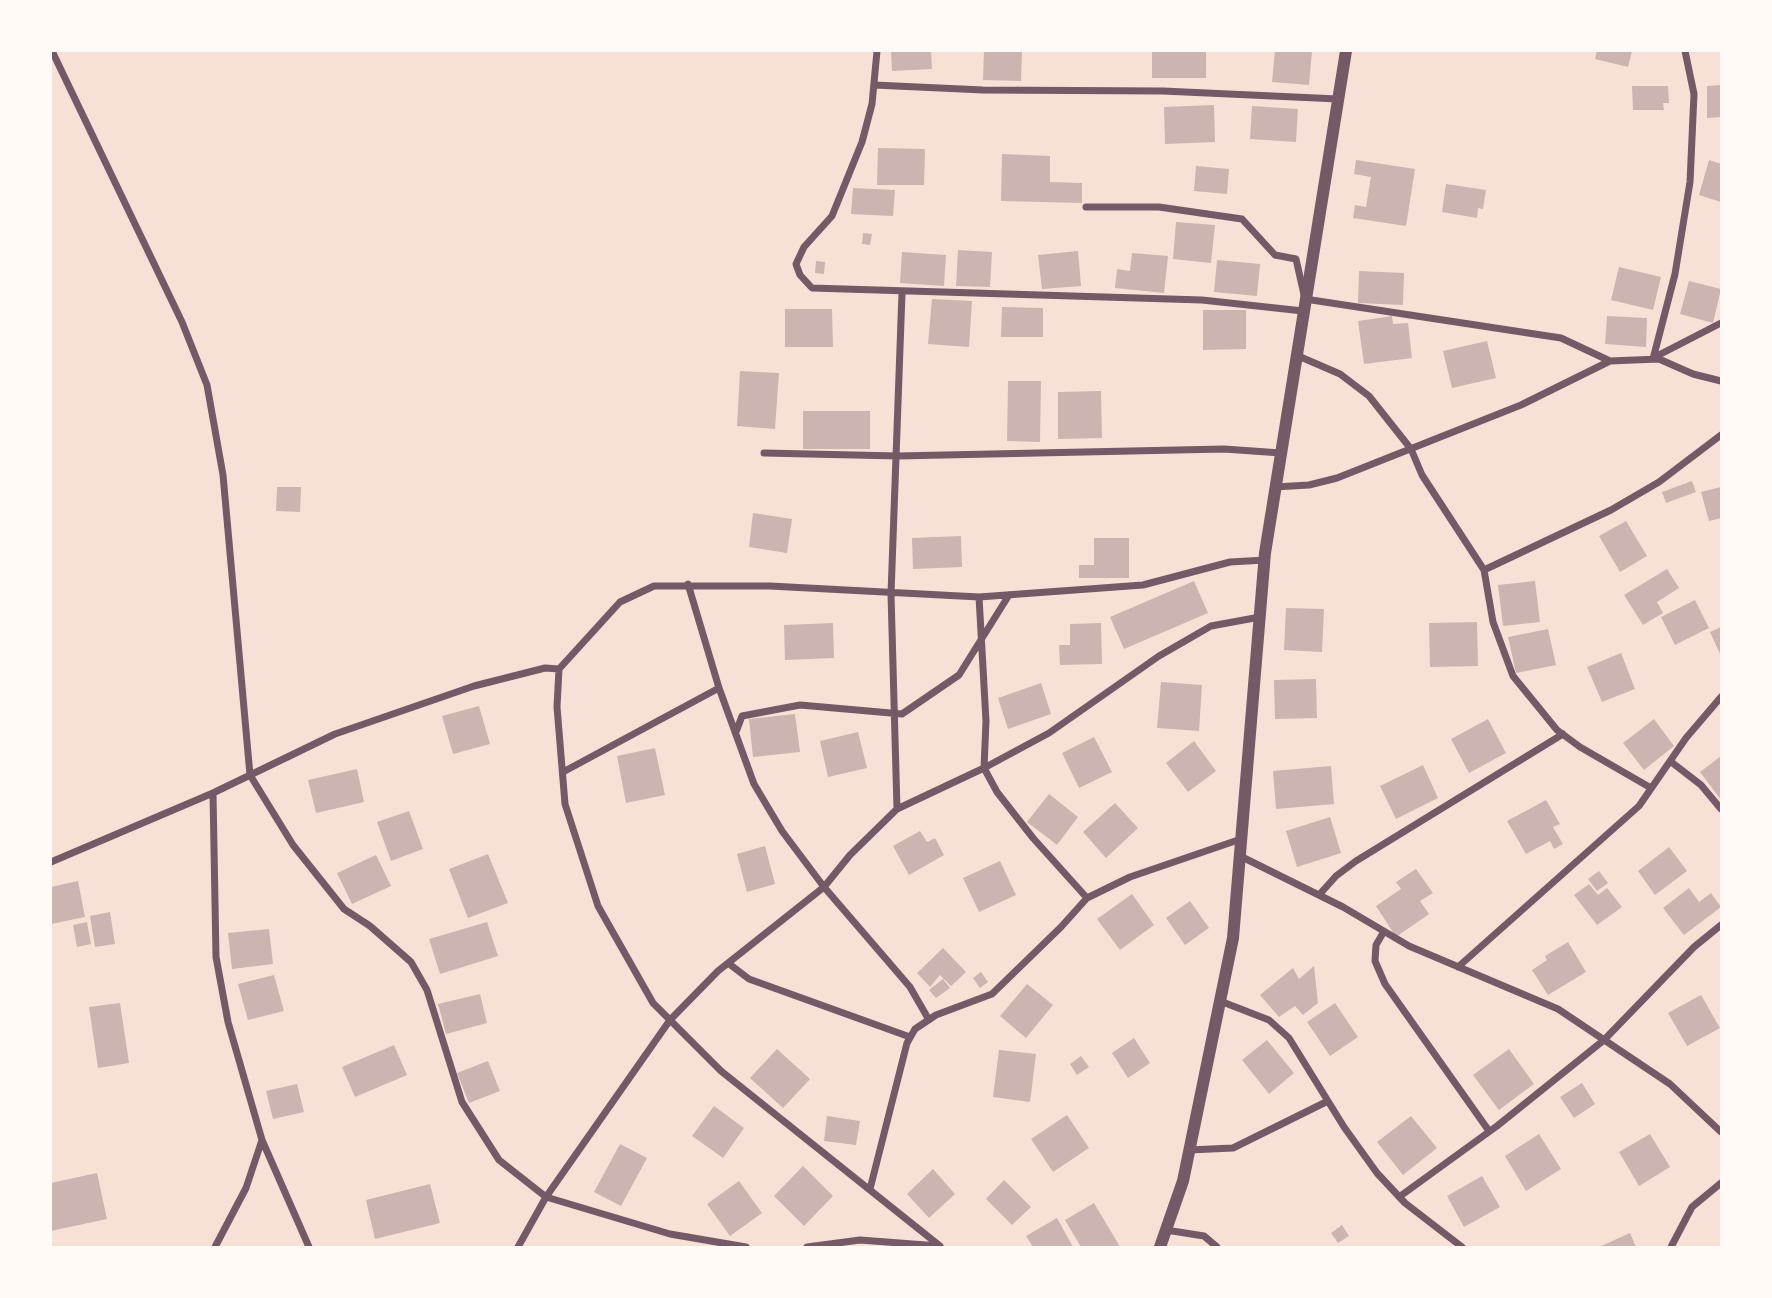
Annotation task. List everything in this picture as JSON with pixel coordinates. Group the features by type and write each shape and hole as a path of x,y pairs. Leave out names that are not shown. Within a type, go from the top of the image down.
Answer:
{"street":[{"path":"52,51 182,322 207,384 223,475 250,775 293,845 344,909 370,926 411,962 427,990 462,1102 499,1160 546,1197 670,1234 746,1247"},
{"path":"877,51 874,85 862,142 832,216 804,247 796,264 800,275 812,288 1304,305 1561,338 1610,361"},
{"path":"1160,1247 1189,1150 1233,938 1265,560 1346,51"},
{"path":"1653,359 1675,274 1690,182 1694,94 1685,51"},
{"path":"874,85 983,90 1163,91 1338,99"},
{"path":"1086,207 1159,207 1242,219 1275,255 1296,259 1304,305"},
{"path":"897,809 891,594 902,293"},
{"path":"1653,359 1721,323"},
{"path":"1296,355 1340,374 1369,396 1411,449 1422,475 1483,570 1493,622 1513,676 1563,734 1651,788"},
{"path":"1275,487 1309,485 1337,478 1521,405 1610,361 1653,359 1721,381"},
{"path":"1483,570 1611,510 1659,482 1721,435"},
{"path":"764,453 898,456 1224,449 1281,453"},
{"path":"942,1247 721,1071 653,1003 598,906 565,804 557,707 559,669 620,602 654,586 688,584 979,597 1143,585 1230,562 1265,560"},
{"path":"688,584 719,688 754,784 782,831 824,887 910,987 929,1020"},
{"path":"736,733 742,716 800,705 902,714 959,675 1009,595"},
{"path":"979,597 986,721 984,768 997,792 1033,838 1087,898"},
{"path":"518,1247 546,1197 670,1020 728,963 824,887 850,855 897,809 984,768 1049,733 1159,656 1211,626 1260,617"},
{"path":"51,862 213,793 335,734 474,686 545,668 559,669"},
{"path":"563,772 719,688"},
{"path":"1458,967 1639,806 1670,761 1721,697"},
{"path":"1319,895 1336,876 1356,861 1563,734"},
{"path":"1670,761 1701,785 1721,809"},
{"path":"213,793 216,957 239,1068 262,1140 309,1247"},
{"path":"870,1189 910,1037 915,1029 929,1020 992,994 1087,898 1130,877 1241,839"},
{"path":"1240,856 1319,895 1383,933 1558,1009 1670,1084 1721,1132"},
{"path":"1399,1197 1489,1131 1604,1040 1694,947 1721,925"},
{"path":"1383,933 1376,944 1376,961 1385,984 1489,1131"},
{"path":"728,963 749,979 910,1037"},
{"path":"1220,1001 1269,1020 1289,1038 1377,1173 1399,1197 1462,1247"},
{"path":"1189,1150 1233,1148 1328,1101"},
{"path":"215,1247 246,1188 262,1140"},
{"path":"1671,1247 1692,1207 1721,1183"},
{"path":"1166,1230 1204,1236 1217,1247"},
{"path":"807,1247 860,1240 942,1247"}],"building":[{"path":"891,51 931,51 932,69 892,71"},
{"path":"984,51 1022,51 1021,81 983,80"},
{"path":"1152,51 1206,51 1206,78 1152,78"},
{"path":"1275,51 1312,51 1309,85 1272,82"},
{"path":"1597,51 1632,51 1628,67 1595,59"},
{"path":"1721,85 1721,117 1707,118 1707,86"},
{"path":"1632,86 1668,86 1669,103 1663,103 1664,110 1633,110"},
{"path":"1214,105 1215,142 1165,144 1164,107"},
{"path":"1252,106 1298,109 1296,142 1250,139"},
{"path":"878,148 925,149 924,185 877,185"},
{"path":"1002,154 1050,156 1050,182 1082,183 1082,203 1001,201"},
{"path":"1356,160 1415,169 1406,226 1353,218 1355,205 1366,207 1371,177 1354,174"},
{"path":"1709,160 1721,164 1721,202 1699,195"},
{"path":"1196,166 1229,169 1227,194 1194,191"},
{"path":"1446,184 1486,190 1483,209 1478,208 1477,218 1442,212"},
{"path":"853,188 895,190 893,216 851,214"},
{"path":"1176,222 1215,225 1211,263 1173,259"},
{"path":"863,233 872,234 870,245 862,244"},
{"path":"958,250 992,252 990,287 956,286"},
{"path":"1078,251 1081,286 1042,289 1038,255"},
{"path":"902,252 946,255 944,286 900,283"},
{"path":"1132,253 1168,256 1164,293 1115,288 1117,269 1130,271"},
{"path":"1217,260 1260,264 1257,296 1214,292"},
{"path":"816,261 825,262 824,274 815,273"},
{"path":"1619,267 1661,277 1653,310 1611,300"},
{"path":"1359,271 1404,273 1403,305 1358,303"},
{"path":"1689,281 1721,289 1713,323 1680,314"},
{"path":"932,299 972,301 969,347 928,344"},
{"path":"1002,307 1043,308 1043,337 1001,337"},
{"path":"785,309 832,309 833,347 785,347"},
{"path":"1203,310 1246,310 1246,349 1203,350"},
{"path":"1392,316 1393,324 1408,323 1412,358 1364,364 1358,321"},
{"path":"1607,316 1647,318 1646,347 1605,344"},
{"path":"1487,341 1496,378 1452,388 1443,351"},
{"path":"740,371 779,373 775,429 737,426"},
{"path":"1008,381 1041,381 1040,442 1007,441"},
{"path":"1101,391 1102,438 1058,439 1058,392"},
{"path":"803,411 870,411 870,449 803,449"},
{"path":"1692,481 1696,492 1666,503 1662,492"},
{"path":"277,487 301,487 300,512 276,511"},
{"path":"1721,487 1721,518 1709,521 1701,492"},
{"path":"753,513 792,519 787,553 749,547"},
{"path":"1626,521 1647,556 1620,572 1599,536"},
{"path":"961,536 962,567 913,569 912,538"},
{"path":"1094,538 1129,538 1129,578 1079,578 1079,565 1094,565"},
{"path":"1667,569 1679,588 1657,602 1663,613 1643,625 1624,595"},
{"path":"1194,581 1208,613 1124,649 1110,617"},
{"path":"1535,581 1540,622 1503,626 1498,585"},
{"path":"1695,600 1709,628 1675,645 1661,617"},
{"path":"1286,608 1324,609 1322,652 1284,650"},
{"path":"1477,622 1478,666 1430,667 1429,623"},
{"path":"833,623 834,658 785,660 784,625"},
{"path":"1101,623 1102,664 1060,665 1059,645 1070,645 1070,624"},
{"path":"1721,627 1721,656 1710,632"},
{"path":"1548,629 1556,665 1516,673 1508,637"},
{"path":"1621,653 1635,689 1602,702 1587,667"},
{"path":"1316,679 1317,718 1275,719 1274,680"},
{"path":"1161,682 1202,685 1199,731 1157,728"},
{"path":"1041,683 1051,714 1008,729 998,698"},
{"path":"479,706 490,744 453,754 442,716"},
{"path":"795,714 800,752 753,757 749,719"},
{"path":"1488,719 1506,753 1469,773 1451,739"},
{"path":"1654,719 1674,746 1644,770 1623,743"},
{"path":"858,732 867,768 828,777 820,741"},
{"path":"1094,737 1112,772 1079,788 1062,753"},
{"path":"1194,741 1216,771 1188,792 1166,763"},
{"path":"655,748 665,795 626,803 617,756"},
{"path":"1721,756 1721,800 1700,772"},
{"path":"1423,765 1438,798 1396,819 1380,786"},
{"path":"1331,766 1334,804 1276,809 1273,771"},
{"path":"357,769 364,802 316,813 308,780"},
{"path":"1049,794 1078,817 1057,845 1027,822"},
{"path":"1546,800 1560,824 1553,827 1563,844 1554,849 1550,841 1526,854 1507,821"},
{"path":"1115,803 1138,828 1106,858 1083,832"},
{"path":"409,811 423,849 391,861 377,822"},
{"path":"1330,817 1341,853 1297,867 1286,831"},
{"path":"920,831 927,842 935,838 944,855 909,875 893,846"},
{"path":"765,846 775,884 747,892 737,854"},
{"path":"1669,847 1687,871 1655,895 1638,871"},
{"path":"488,854 508,903 468,918 449,869"},
{"path":"376,855 391,886 352,904 337,873"},
{"path":"1000,861 1016,895 979,912 963,878"},
{"path":"1416,869 1433,893 1420,901 1429,914 1396,937 1376,906 1401,889 1396,882"},
{"path":"1599,871 1608,883 1597,891 1588,879"},
{"path":"78,881 85,917 51,924 51,887"},
{"path":"1589,884 1598,895 1607,888 1622,907 1597,925 1574,895"},
{"path":"1689,888 1699,902 1711,893 1721,907 1684,935 1663,908"},
{"path":"1132,894 1154,925 1120,950 1097,919"},
{"path":"1190,901 1209,928 1185,945 1166,918"},
{"path":"110,912 115,944 95,947 90,916"},
{"path":"87,922 91,944 77,947 73,925"},
{"path":"487,922 498,956 440,974 429,939"},
{"path":"269,929 273,964 232,969 228,933"},
{"path":"1568,942 1586,972 1548,995 1532,970 1547,960 1545,956"},
{"path":"943,948 966,972 951,986 940,975 930,987 917,973"},
{"path":"1314,966 1318,1003 1303,1015 1295,1006 1279,1017 1260,995 1293,968 1299,979"},
{"path":"981,972 988,982 980,988 973,978"},
{"path":"274,975 284,1011 248,1020 238,984"},
{"path":"943,979 950,988 936,998 929,990"},
{"path":"1027,984 1053,1005 1026,1038 1000,1016"},
{"path":"480,994 487,1023 446,1034 438,1004"},
{"path":"1701,995 1720,1028 1687,1046 1668,1013"},
{"path":"120,1003 129,1063 98,1068 89,1007"},
{"path":"1335,1003 1358,1037 1330,1056 1307,1022"},
{"path":"1134,1038 1150,1063 1128,1078 1112,1053"},
{"path":"1267,1040 1294,1073 1269,1094 1242,1060"},
{"path":"394,1045 407,1075 355,1097 342,1067"},
{"path":"777,1049 810,1079 783,1108 750,1078"},
{"path":"1509,1049 1534,1084 1499,1110 1473,1075"},
{"path":"999,1050 1036,1054 1030,1102 993,1097"},
{"path":"1081,1056 1089,1067 1077,1075 1070,1064"},
{"path":"488,1061 500,1091 469,1103 457,1073"},
{"path":"1582,1083 1595,1104 1574,1118 1560,1097"},
{"path":"297,1084 304,1112 273,1119 266,1091"},
{"path":"714,1106 744,1128 723,1158 692,1136"},
{"path":"1067,1115 1089,1148 1053,1172 1031,1139"},
{"path":"827,1116 860,1121 856,1145 824,1141"},
{"path":"1411,1116 1437,1148 1403,1175 1377,1142"},
{"path":"1539,1134 1561,1169 1526,1191 1505,1156"},
{"path":"1650,1134 1670,1167 1639,1186 1619,1152"},
{"path":"620,1144 647,1158 621,1206 594,1192"},
{"path":"803,1166 833,1196 804,1226 774,1196"},
{"path":"933,1169 955,1194 929,1218 907,1194"},
{"path":"97,1173 107,1219 51,1231 51,1183"},
{"path":"1482,1176 1500,1207 1464,1227 1447,1196"},
{"path":"1004,1180 1031,1207 1012,1225 986,1199"},
{"path":"739,1181 762,1213 730,1236 707,1204"},
{"path":"430,1184 440,1223 375,1239 366,1200"},
{"path":"1094,1203 1119,1245 1116,1247 1081,1247 1065,1220"},
{"path":"1057,1218 1073,1247 1033,1247 1026,1236"},
{"path":"1342,1225 1349,1236 1338,1243 1331,1233"},
{"path":"1630,1233 1636,1247 1599,1247"}]}
